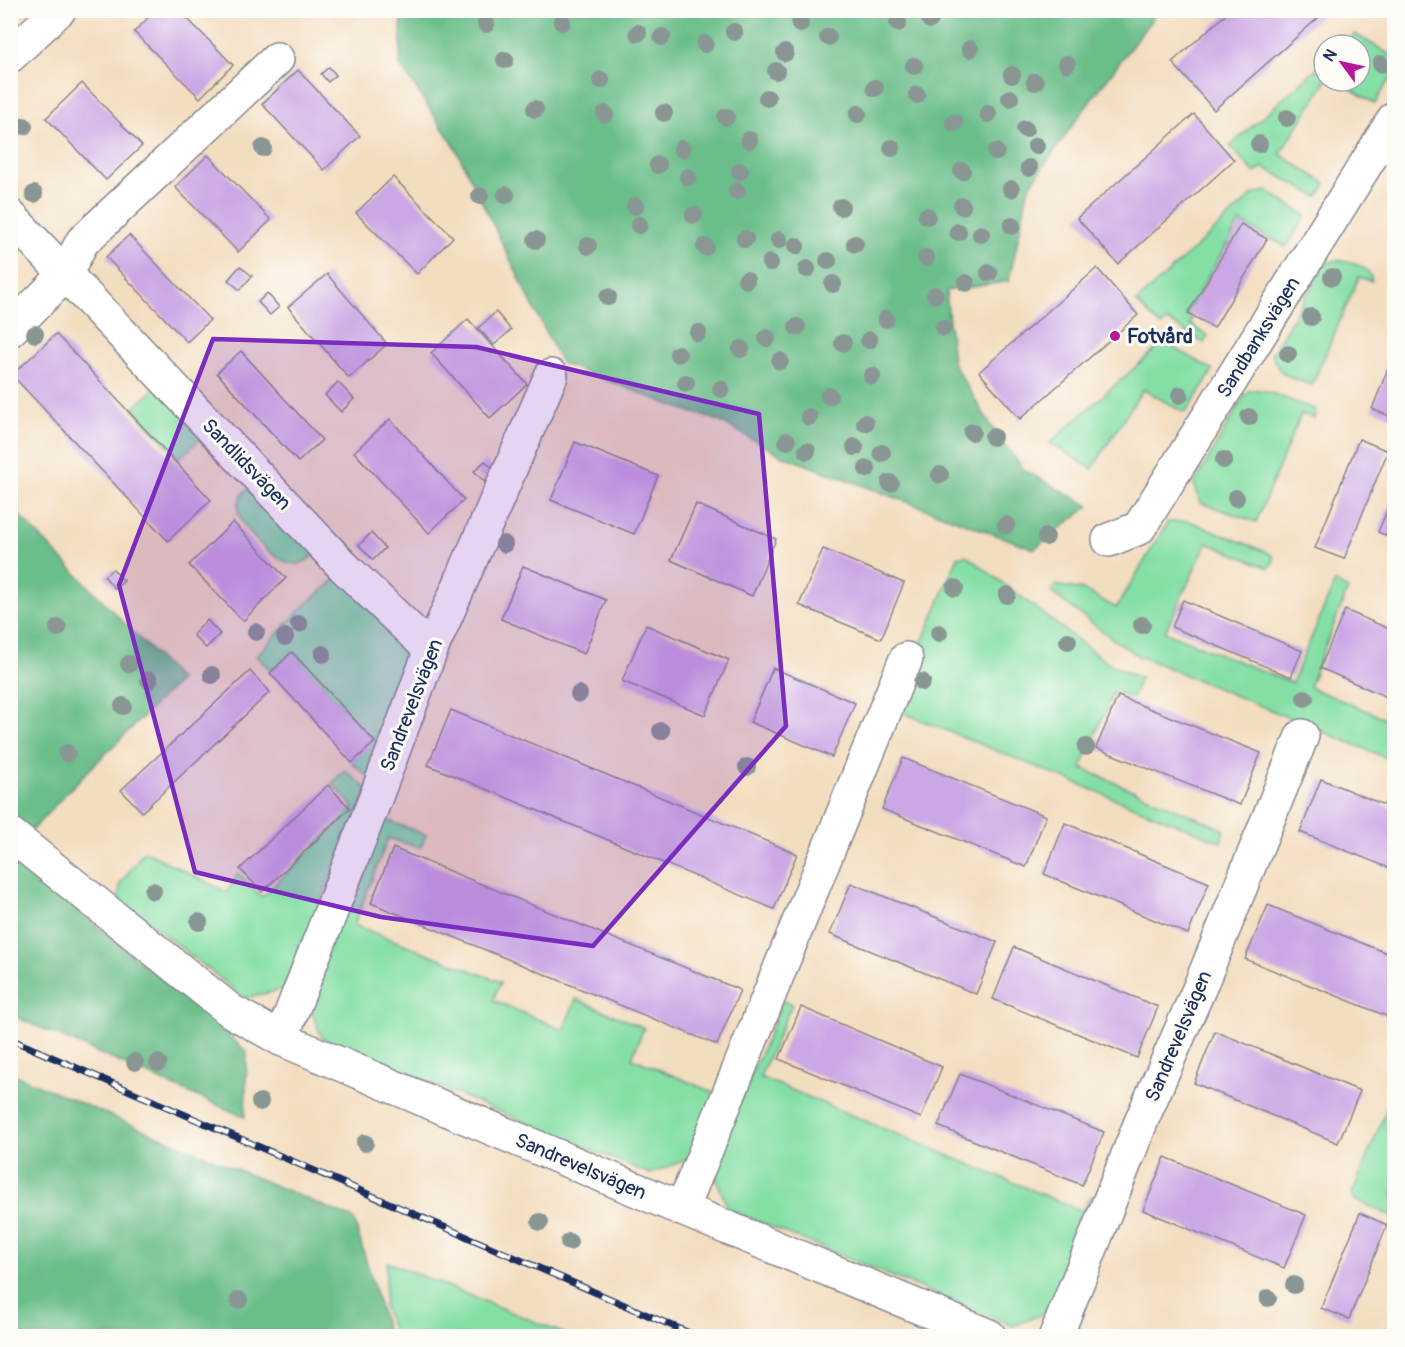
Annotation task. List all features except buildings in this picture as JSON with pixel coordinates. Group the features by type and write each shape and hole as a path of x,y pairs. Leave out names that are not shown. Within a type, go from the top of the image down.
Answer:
{"street":[{"path":"10,56 59,10"},
{"path":"10,330 65,275 82,242 277,59"},
{"name":"Sandbanksvägen","path":"1109,540 1139,528 1395,119"},
{"name":"Sandlidsvägen","path":"10,216 343,566 431,650"},
{"name":"Sandrevelsvägen","path":"281,1039 375,802 431,650 551,376"},
{"path":"682,1209 906,659"},
{"name":"Sandrevelsvägen","path":"1056,1336 1143,1117 1302,736"},
{"name":"Sandrevelsvägen","path":"10,834 231,1011 281,1039 989,1336"}],"highlighted area":[{"path":"213,339 476,347 759,414 786,726 593,946 381,917 195,872 119,585"}],"green space":[{"path":"402,11 1158,11 1029,187 1009,281 946,291 953,363 996,434 1024,470 1089,506 1034,549 783,456 719,421 561,363 454,145 400,65"},
{"path":"1372,44 1394,57 1394,71 1375,104 1357,93 1372,93"},
{"path":"1312,73 1312,93 1318,93 1280,154 1326,184 1318,197 1263,167 1255,173 1230,146"},
{"path":"1267,191 1306,216 1286,247 1240,222 1186,314 1192,318 1190,324 1208,336 1204,343 1168,321 1161,326 1136,302 1254,194"},
{"path":"1338,260 1364,268 1368,271 1372,281 1359,277 1312,385 1291,378 1281,371 1272,353 1325,264"},
{"path":"1165,344 1213,370 1187,411 1183,412 1143,389 1092,469 1050,443 1157,348"},
{"path":"159,384 207,433 179,458 133,409"},
{"path":"1249,391 1266,391 1316,410 1314,418 1301,414 1256,522 1201,503 1194,484 1244,396"},
{"path":"247,489 317,552 306,561 297,564 289,563 270,552 252,536 240,518 238,510 239,501"},
{"path":"10,506 180,680 68,791 11,853"},
{"path":"1189,521 1264,551 1272,555 1274,560 1269,568 1207,543 1165,632 1292,683 1335,582 1348,589 1309,687 1394,722 1394,761 1137,655 1051,592 1055,585 1084,590 1116,608 1168,522"},
{"path":"966,555 1109,664 1140,678 1132,698 1114,691 1081,768 1225,830 1221,842 901,712 909,673 958,557"},
{"path":"339,576 410,651 415,679 372,780 352,763 374,741 292,652 272,671 256,656 301,609"},
{"path":"345,770 368,790 285,987 281,990 245,998 119,899 120,884 144,851 227,892 238,873 262,897 354,808 332,783"},
{"path":"384,819 426,835 421,847 388,838 354,925 501,982 493,1000 563,1030 576,999 644,1028 632,1058 717,1094 691,1158 650,1174 322,1038 306,998"},
{"path":"11,856 208,1017 247,1052 245,1117 11,1015"},
{"path":"783,1001 792,1004 760,1077 1082,1211 1091,1196 1101,1198 1054,1309 1013,1326 728,1209 712,1167"},
{"path":"10,1073 354,1219 388,1336 11,1336"},
{"path":"1394,1091 1394,1217 1355,1200 1352,1194"},
{"path":"387,1262 570,1336 395,1336 384,1308"}],"railway":[{"path":"10,1039 696,1336"}],"place":[{"name":"Fotvård","path":"1115,336"}]}
